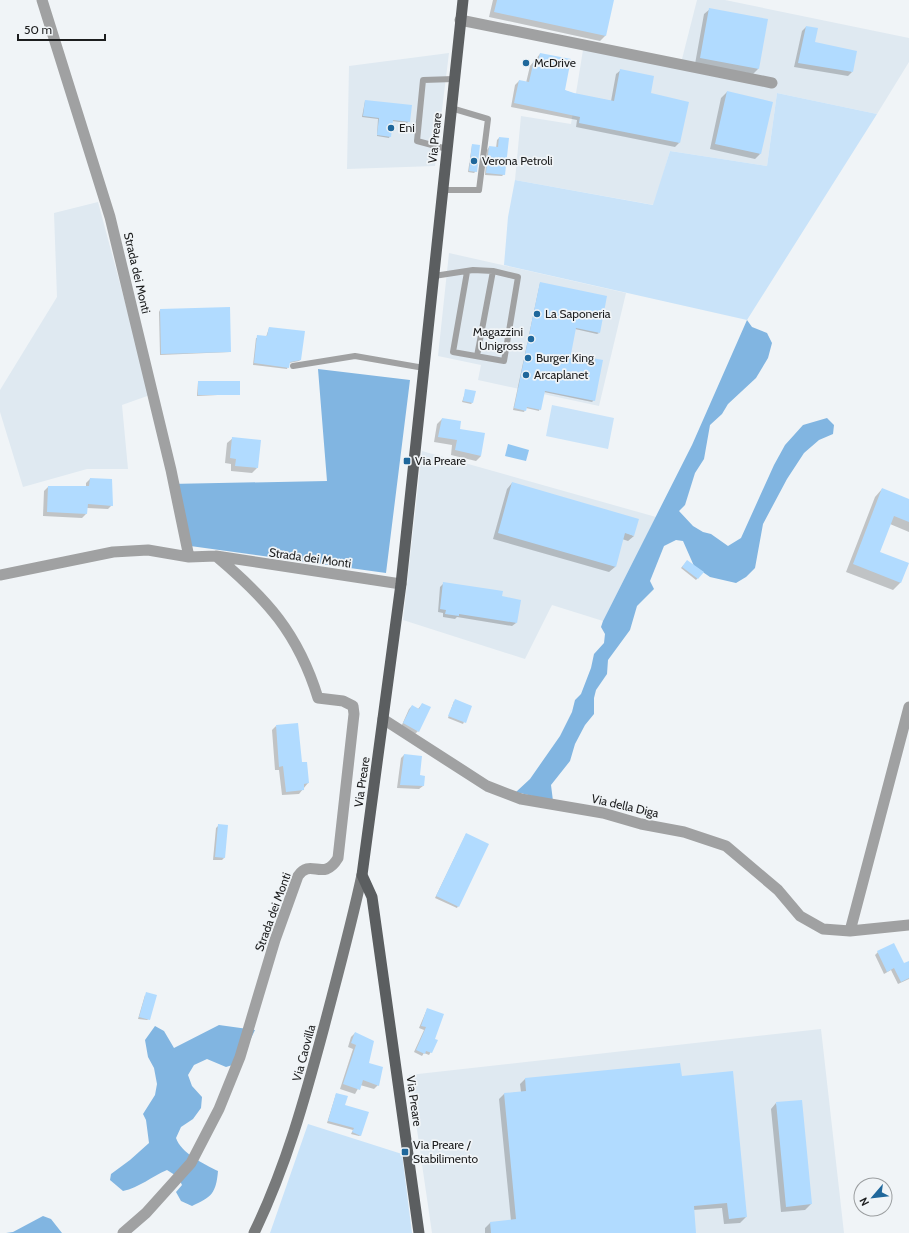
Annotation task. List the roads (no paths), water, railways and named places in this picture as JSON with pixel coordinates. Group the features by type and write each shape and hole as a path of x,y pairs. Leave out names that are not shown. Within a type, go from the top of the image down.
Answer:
{"main road":[{"name":"Via Preare","path":"419,1233 372,897 362,875 401,584 463,0"},
{"name":"Via Caovilla","path":"254,1233 300,1118 352,920 362,875"}],"street":[{"name":"Strada dei Monti","path":"42,0 110,217 170,463 189,557"},
{"path":"460,20 772,83"},
{"name":"Strada dei Monti","path":"0,575 113,552 148,550 189,557 216,556 401,584"},
{"name":"Strada dei Monti","path":"123,1233 146,1213 191,1163 219,1109 240,1057 275,940 298,876 302,870 308,868 326,870 333,867 338,858 354,714 353,706 343,701 318,698 307,668 294,641 274,611 249,584 216,556"},
{"path":"850,931 909,706"},
{"name":"Via della Diga","path":"383,718 487,786 521,799 603,813 641,824 684,832 726,846 778,890 800,916 823,929 850,931 909,925"}],"lane":[{"path":"447,149 417,141 423,80 454,79"},
{"path":"443,190 479,190 488,118 452,108"},
{"path":"434,276 474,270 518,277 504,361 453,352 467,272"},
{"path":"477,356 493,272"},
{"path":"293,366 355,356 424,368"}],"place":[{"name":"McDrive","path":"526,63"},
{"name":"Eni","path":"391,128"},
{"name":"Verona Petroli","path":"474,161"},
{"name":"La Saponeria","path":"537,314"},
{"name":"Magazzini Unigross","path":"531,339"},
{"name":"Burger King","path":"528,358"},
{"name":"Arcaplanet","path":"526,375"},
{"name":"Via Preare","path":"407,461"},
{"name":"Via Preare / Stabilimento","path":"405,1152"}]}
